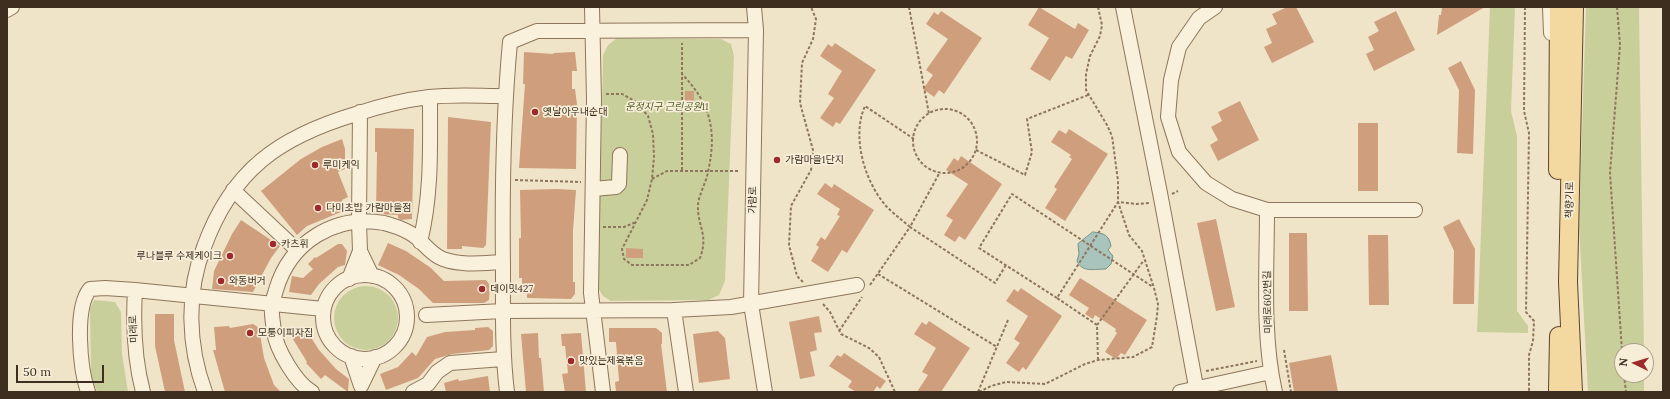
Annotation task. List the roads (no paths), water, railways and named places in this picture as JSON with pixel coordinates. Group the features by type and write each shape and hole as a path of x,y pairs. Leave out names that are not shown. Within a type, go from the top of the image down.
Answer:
{"main road":[{"name":"책향기로","path":"1558,392 1559,343 1557,286 1559,7"},
{"name":"책향기로","path":"1573,392 1568,282 1574,7"},
{"path":"1552,392 1559,343"}],"street":[{"path":"7,10 12,7"},
{"path":"592,7 594,30 594,94 591,293 603,392"},
{"name":"가람로","path":"754,7 756,30 752,304 765,392"},
{"path":"1123,7 1162,198 1196,390"},
{"path":"1214,7 1199,18 1179,47 1171,80 1168,117 1179,152 1206,183 1232,200 1267,210 1415,210"},
{"path":"1550,7 1558,141"},
{"path":"507,392 503,359 502,180 505,96 510,42 537,31 756,30"},
{"path":"205,392 198,374 191,332 192,295 198,262 212,224 233,190 259,161 292,138 324,123 383,105 430,97 505,96"},
{"path":"420,242 427,214 430,97"},
{"path":"360,112 360,251 372,276"},
{"path":"593,186 616,187 619,184 620,155"},
{"path":"233,190 297,250"},
{"name":"미래로602번길","path":"1267,210 1268,342 1275,392"},
{"path":"305,390 285,361 274,334 272,304 279,280 288,260 297,250 317,235 336,226 359,222 384,223 410,233 441,259 458,264 503,262"},
{"path":"349,278 360,251"},
{"path":"366,275 372,276 379,277 391,284 400,294 406,307 407,321 396,346 384,354 375,357 357,358 344,353 334,344 326,333 324,310 331,293 340,283 349,278 366,275"},
{"path":"88,392 83,376 81,346 82,310 87,293 90,289 105,288 192,295 324,310"},
{"path":"404,329 426,315 503,311 674,310 731,307 812,292 864,288"},
{"name":"미래로","path":"135,290 133,318 137,370 143,392"},
{"path":"403,301 426,315"},
{"path":"674,310 686,392"},
{"path":"351,356 361,389"},
{"path":"361,389 375,357"},
{"path":"413,392 429,388 436,372 450,364 503,359"},
{"path":"1180,392 1196,390 1271,372"}],"water":[{"path":"1093,232 1105,235 1109,239 1111,246 1108,250 1113,256 1111,264 1106,269 1085,269 1079,265 1077,261 1079,254 1078,244"}],"place":[{"name":"옛날아우내순대","path":"535,112"},
{"name":"가람마을1단지","path":"777,160"},
{"name":"루미케익","path":"315,165"},
{"name":"다미초밥 가람마을점","path":"318,208"},
{"name":"카츠휘","path":"273,244"},
{"name":"루나블루 수제케이크","path":"230,256"},
{"name":"와동버거","path":"221,281"},
{"name":"데이밋427","path":"482,289"},
{"name":"모퉁이피자집","path":"250,333"},
{"name":"맛있는제육볶음","path":"571,361"}],"park label":[{"name":"운정지구 근린공원11","path":"667,107"}]}
